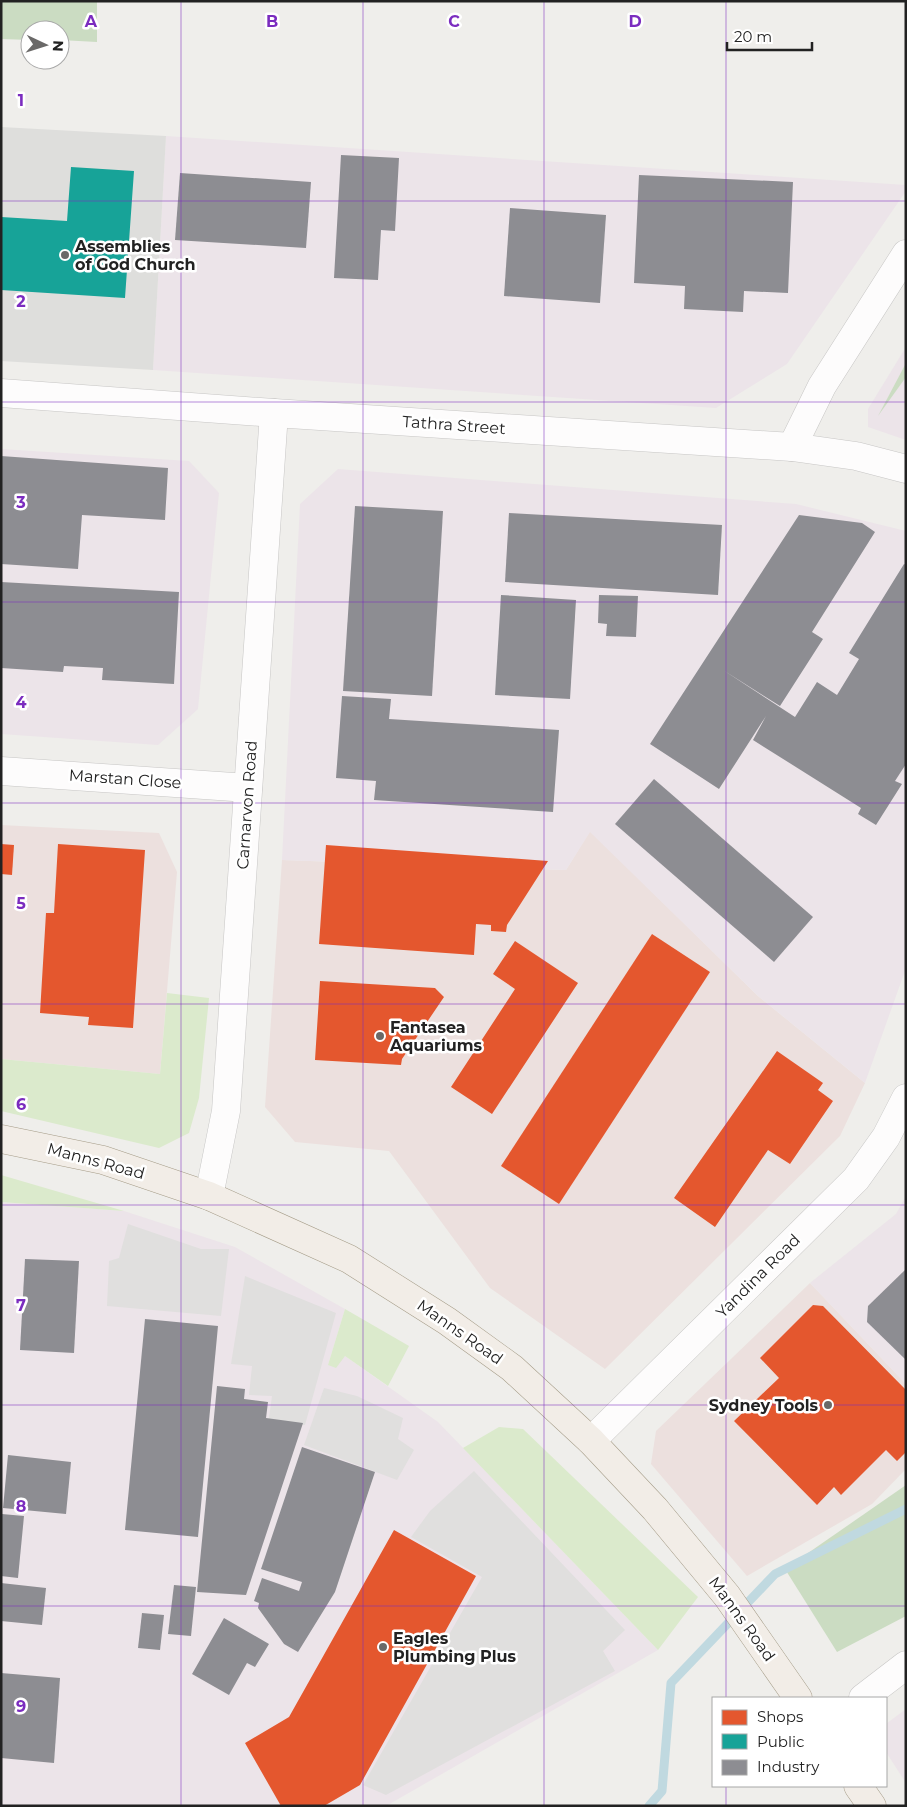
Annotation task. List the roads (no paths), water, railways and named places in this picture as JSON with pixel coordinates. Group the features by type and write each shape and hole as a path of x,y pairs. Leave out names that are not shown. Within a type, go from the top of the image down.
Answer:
{"main road":[{"name":"Manns Road","path":"1,1139 103,1160 209,1196 349,1259 447,1321 512,1368 591,1441 655,1509 727,1596 797,1697"},
{"path":"859,1787 872,1806"}],"street":[{"path":"792,447 822,386 906,254"},
{"name":"Tathra Street","path":"1,393 792,447 856,456 906,469"},
{"name":"Carnarvon Road","path":"209,1196 226,1111 274,413"},
{"name":"Marstan Close","path":"1,770 248,788"},
{"name":"Yandina Road","path":"591,1441 856,1179 886,1137 906,1098"},
{"path":"864,1697 906,1665"}],"waterway":[{"path":"649,1806 662,1791 671,1683 775,1574 906,1509"}],"place":[{"name":"Assemblies of God Church","path":"65,255"},
{"name":"Fantasea Aquariums","path":"380,1036"},
{"name":"Sydney Tools","path":"828,1405"},
{"name":"Eagles Plumbing Plus","path":"383,1647"}]}
